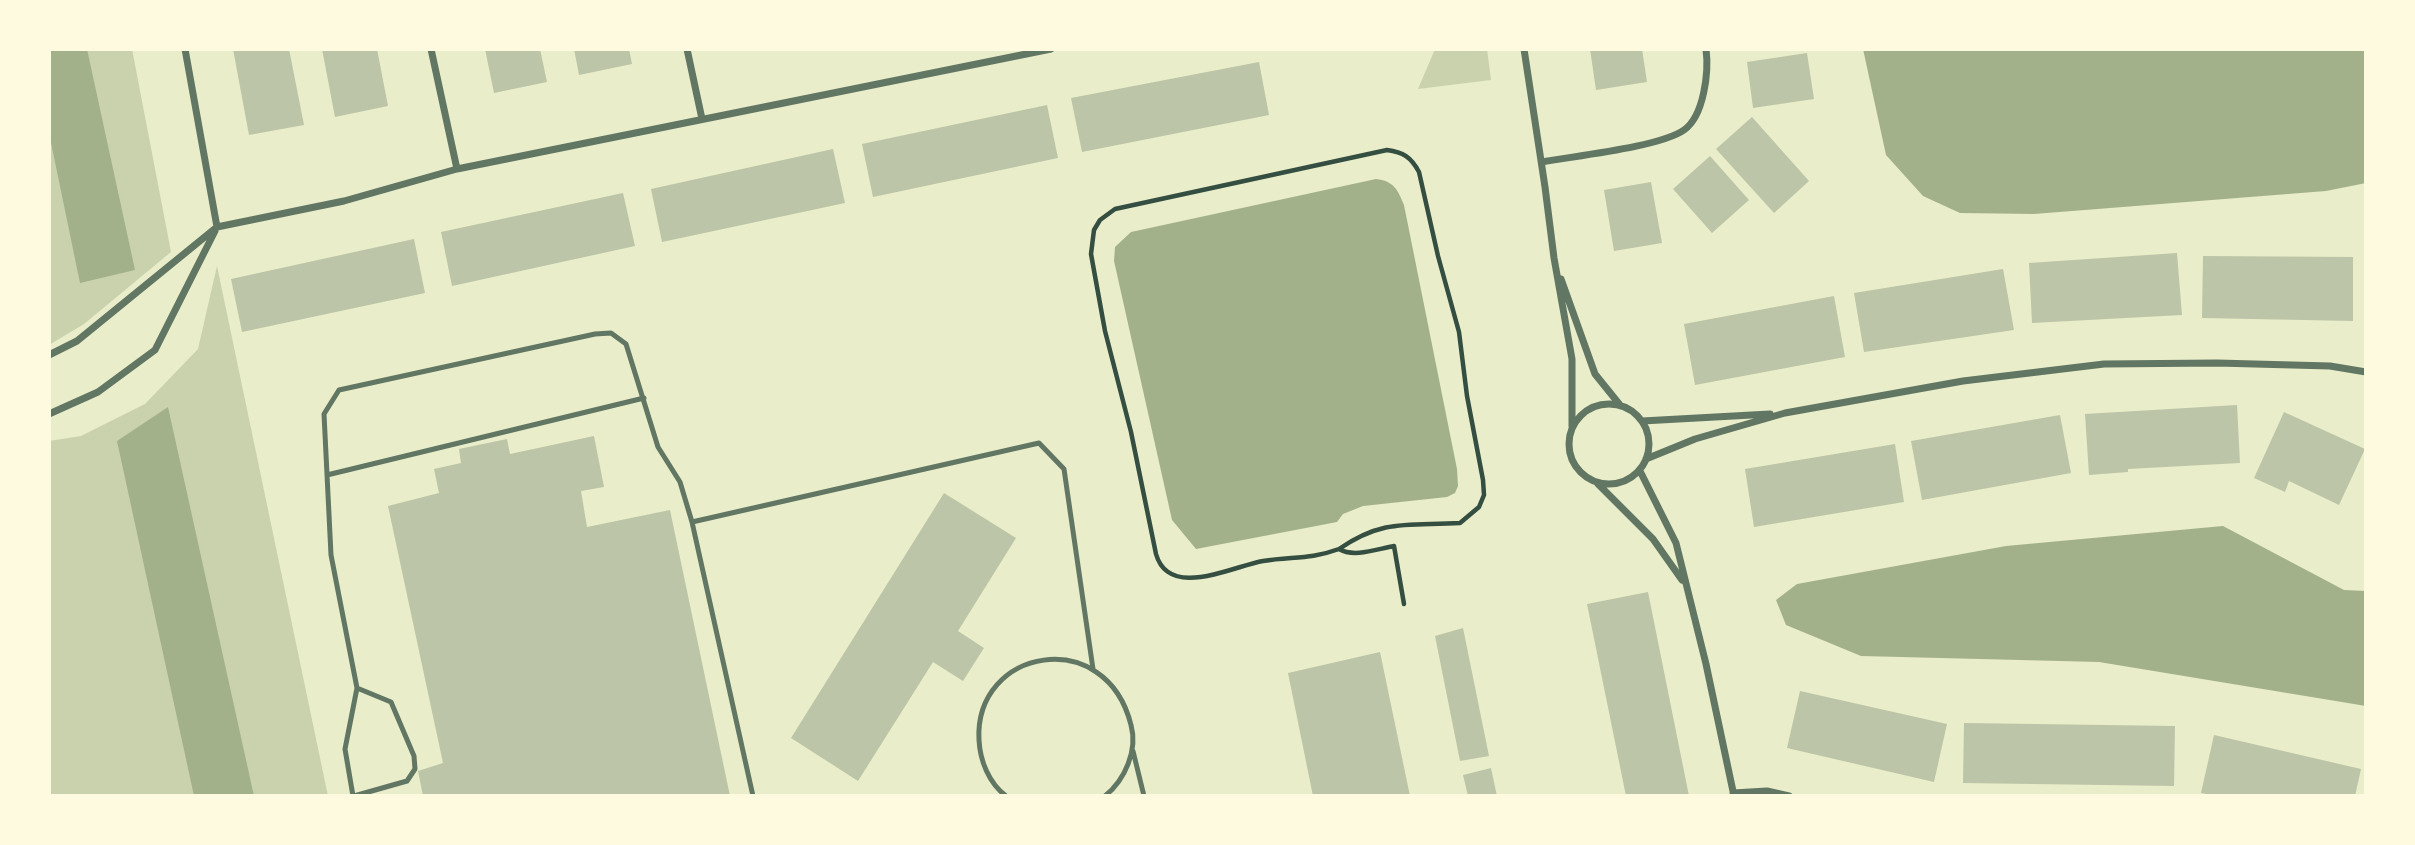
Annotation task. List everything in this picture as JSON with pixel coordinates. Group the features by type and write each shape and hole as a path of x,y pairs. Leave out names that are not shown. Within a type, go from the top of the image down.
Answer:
{"street":[{"path":"49,414 98,392 155,350 217,227 185,49"},
{"path":"431,49 457,169"},
{"path":"687,49 702,119"},
{"path":"49,355 78,341 217,227 344,201 457,169 1051,49"},
{"path":"1524,49 1554,258 1572,359 1572,426 1569,454 1583,475 1597,483 1653,539 1685,584"},
{"path":"1542,162 1668,139 1687,129 1703,101 1708,64 1706,49"},
{"path":"1554,258 1595,374 1620,405"},
{"path":"1646,459 1695,439 1785,413 1963,381 2104,364 2329,366 2366,372"},
{"path":"1572,426 1592,407 1620,405 1632,411 1642,421 1648,434 1649,447 1640,471 1619,483 1597,483"},
{"path":"1642,421 1785,413"},
{"path":"1640,471 1676,543 1734,794 1768,791 1789,796"}],"lane":[{"path":"357,688 391,702 414,756 415,769 407,781 353,796 345,749 357,688 331,555 324,414 339,390 595,334 611,333 626,344 658,447 680,482 692,522 753,796"},
{"path":"327,475 644,398"},
{"path":"692,522 1039,443 1064,469 1093,669"},
{"path":"1006,796 989,776 979,753 978,727 986,703 1000,682 1020,667 1044,660 1069,660 1093,669 1113,684 1127,706 1133,731 1132,748 1124,775 1105,796"},
{"path":"1132,748 1144,796"}],"path":[{"path":"1339,549 1367,532 1383,527 1404,523 1460,523 1479,507 1484,495 1478,445 1466,396 1459,332 1419,172 1414,163 1400,151 1379,151 1195,193 1129,205 1106,214 1094,229 1091,254 1105,331 1131,432 1159,564 1164,571 1172,576 1199,577 1263,561 1304,559 1339,549 1346,553 1358,553 1394,546 1404,604"}],"shaded area":[{"path":"49,49 132,49 171,252 84,324 49,345"},
{"path":"49,49 87,49 135,270 80,283 49,133"},
{"path":"1435,49 1487,49 1491,80 1418,89"},
{"path":"1863,49 2366,49 2366,183 2326,191 2034,214 1960,213 1923,196 1886,155"},
{"path":"1376,179 1394,187 1404,205 1457,469 1458,486 1455,493 1447,497 1363,506 1343,514 1337,522 1196,549 1172,520 1114,261 1115,247 1131,232"},
{"path":"217,266 328,796 49,796 49,441 81,436 145,404 198,349"},
{"path":"168,407 254,796 194,796 117,441"},
{"path":"2223,526 2344,590 2366,591 2366,706 2099,662 1861,656 1786,625 1776,600 1797,584 2006,546"}],"building":[{"path":"233,49 289,49 304,125 249,135"},
{"path":"322,49 377,49 388,106 335,117"},
{"path":"485,49 540,49 547,82 494,93"},
{"path":"574,49 629,49 632,64 579,75"},
{"path":"1590,49 1642,49 1647,82 1596,90"},
{"path":"1807,53 1814,99 1753,108 1747,62"},
{"path":"1259,62 1269,115 1082,152 1071,98"},
{"path":"1047,105 1058,158 873,197 862,144"},
{"path":"1752,117 1809,181 1774,213 1716,149"},
{"path":"833,149 845,203 662,242 651,189"},
{"path":"1710,156 1749,200 1712,233 1673,189"},
{"path":"1651,182 1662,243 1614,251 1604,190"},
{"path":"623,193 635,246 452,286 441,232"},
{"path":"414,239 425,293 242,332 231,279"},
{"path":"2177,253 2182,315 2032,323 2029,263"},
{"path":"2203,256 2353,257 2353,321 2202,318"},
{"path":"2003,269 2014,330 1864,352 1854,293"},
{"path":"1834,296 1845,357 1695,385 1684,324"},
{"path":"2237,405 2240,463 2128,469 2128,472 2089,475 2085,414"},
{"path":"2284,412 2365,449 2339,505 2289,481 2285,492 2254,478"},
{"path":"2060,415 2071,473 1922,500 1911,441"},
{"path":"594,436 604,487 581,491 587,527 670,510 730,796 423,796 418,771 443,763 388,506 439,493 434,469 461,463 459,449 507,439 510,454"},
{"path":"1895,444 1904,502 1754,527 1745,469"},
{"path":"944,493 1016,538 958,631 984,648 963,681 933,662 858,781 791,738"},
{"path":"1648,592 1689,796 1626,796 1587,604"},
{"path":"1463,628 1489,756 1460,761 1435,636"},
{"path":"1380,652 1410,796 1313,796 1288,673"},
{"path":"1800,691 1947,724 1934,782 1787,748"},
{"path":"1964,723 2175,726 2174,786 1963,783"},
{"path":"2214,735 2361,769 2355,796 2216,796 2201,793"},
{"path":"1491,768 1497,796 1468,796 1463,775"}]}
